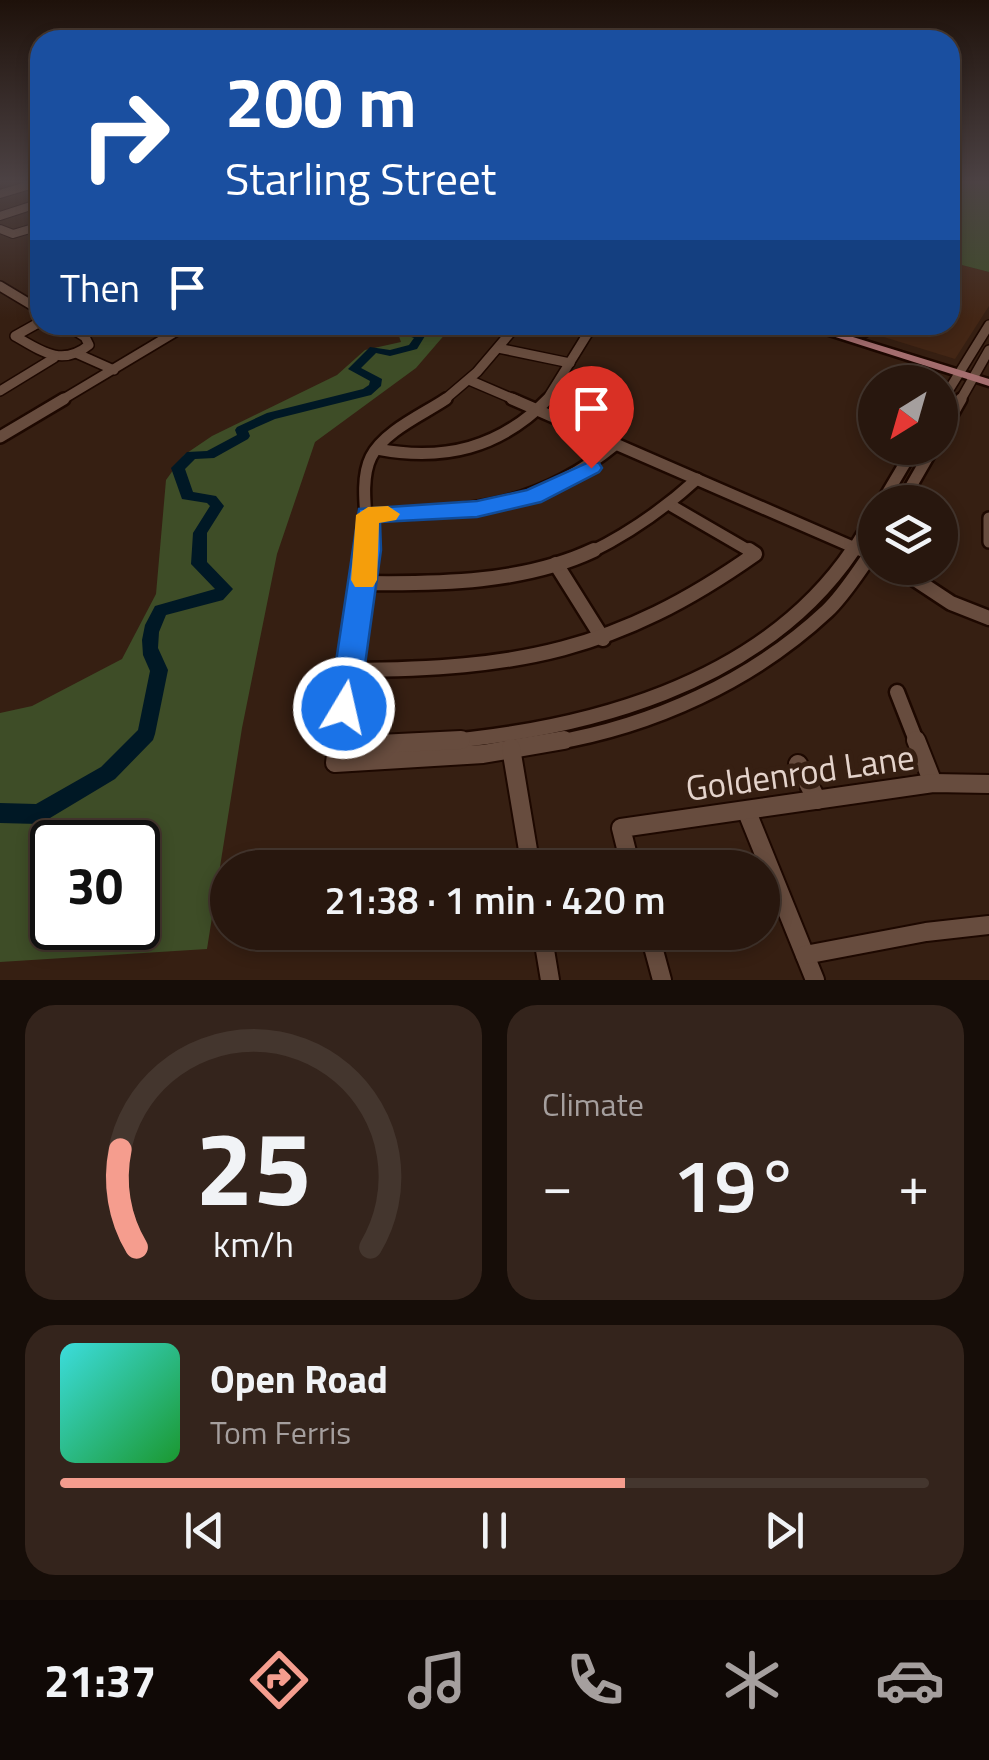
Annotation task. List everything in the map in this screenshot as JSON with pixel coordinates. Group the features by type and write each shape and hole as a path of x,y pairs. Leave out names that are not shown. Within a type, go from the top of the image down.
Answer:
{"main road":[{"path":"839,335 980,373 989,383"},
{"path":"864,335 961,369"}],"street":[{"path":"0,229 13,234 30,229"},
{"path":"0,286 30,304"},
{"path":"0,303 17,296"},
{"path":"958,374 989,325"},
{"path":"30,328 15,336 54,358"},
{"path":"78,354 89,341 80,335"},
{"path":"0,437 172,335"},
{"path":"508,335 469,380 377,449 367,474 364,582 336,754 416,763 510,743 625,726 718,688 768,659 836,600 858,573"},
{"path":"377,449 417,455 477,449 500,438 549,397 587,335"},
{"path":"498,348 570,362"},
{"path":"958,408 989,350"},
{"path":"0,391 54,358 78,354 114,370"},
{"path":"469,380 858,549"},
{"path":"368,515 477,509 533,496 576,478 616,444"},
{"path":"364,582 457,582 556,564 629,536 672,506 697,479"},
{"path":"350,670 482,665 603,639 681,607 755,554 672,506"},
{"path":"988,518 989,542"},
{"path":"510,743 705,673 786,623 822,590 858,543"},
{"path":"556,564 603,639"},
{"path":"924,585 951,603 989,618"},
{"path":"896,692 932,783"},
{"path":"510,743 528,850"},
{"path":"798,764 817,800"},
{"name":"Goldenrod Lane","path":"627,850 621,828 932,783 989,784"},
{"path":"747,812 814,980"},
{"path":"805,956 989,924"},
{"path":"545,950 550,980"},
{"path":"654,950 662,980"}],"shaded area":[{"path":"960,265 989,272 989,306 955,359 877,335 960,335"}],"green space":[{"path":"960,228 989,228 989,272 960,265"},
{"path":"399,335 444,335 416,368 315,442 277,554 242,728 223,850 210,850 207,949 0,962 0,713 32,706 122,659 156,594 166,480 184,455 212,436 337,375 365,350 401,342"}],"waterway":[{"path":"0,813 38,814 108,773 146,734 159,670 151,655 150,640 161,610 217,596 225,589 199,564 200,533 217,506 211,499 187,496 178,468 192,455 209,455 244,436 241,430 271,416 367,392 375,386 376,379 354,369 374,349 390,353 413,347 420,336 416,335"}],"slow traffic":[{"path":"364,580 368,515 388,514"}],"route":[{"path":"344,708 368,550 368,515 477,509 556,488 591,468"}]}
